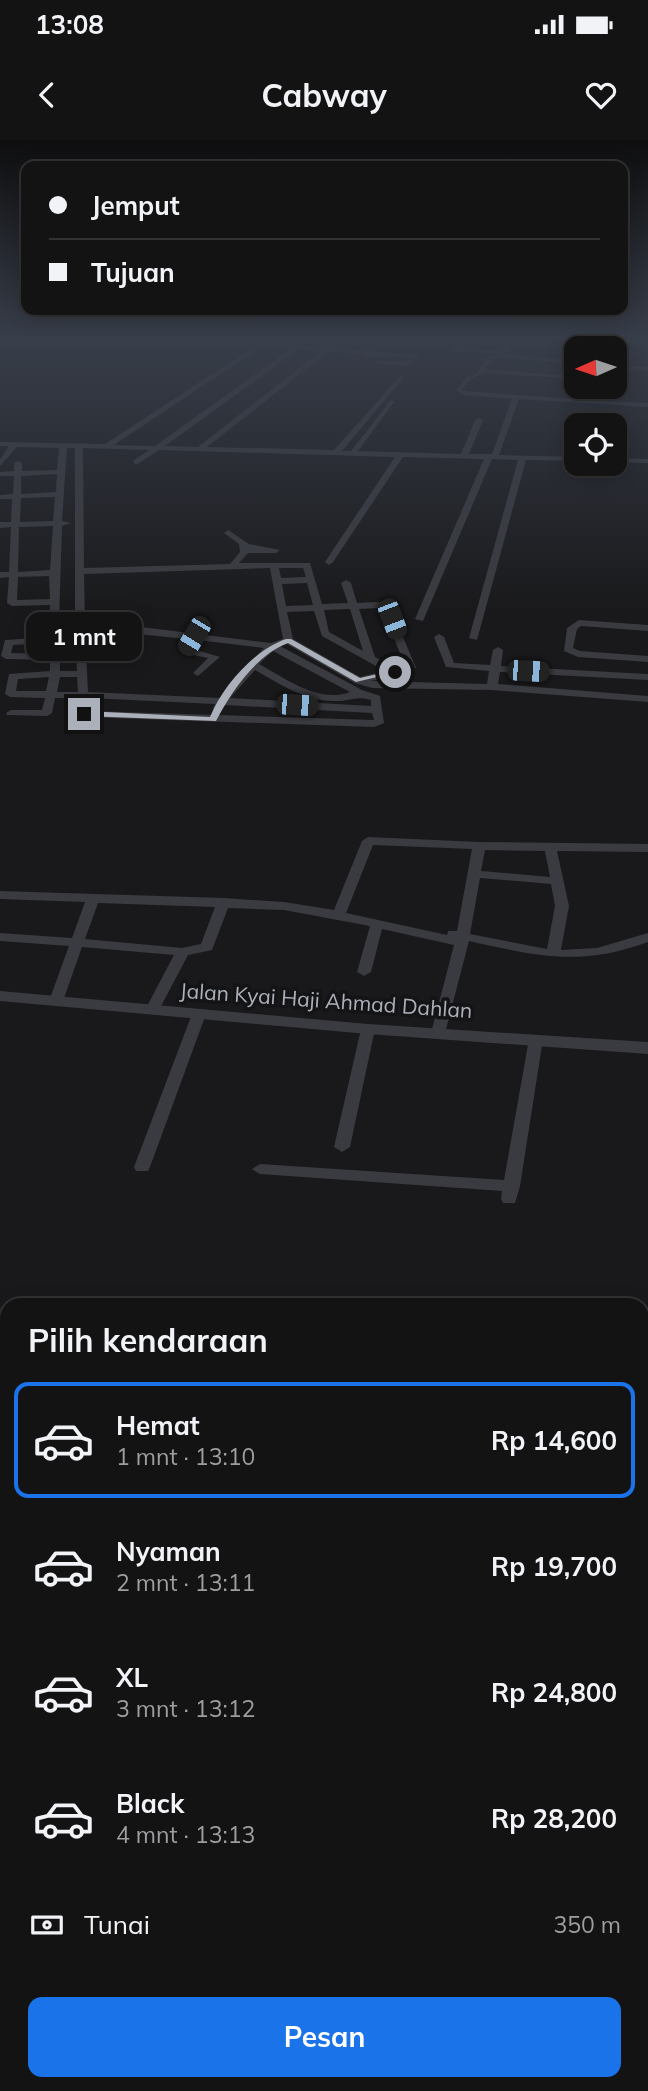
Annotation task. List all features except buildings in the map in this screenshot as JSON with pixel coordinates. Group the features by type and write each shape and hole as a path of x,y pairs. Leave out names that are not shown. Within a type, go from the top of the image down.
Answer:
{"street":[{"path":"106,447 133,430"},
{"path":"136,463 180,430"},
{"path":"200,449 224,430"},
{"path":"337,453 354,430"},
{"path":"353,453 370,430"},
{"path":"464,456 475,430"},
{"path":"421,619 503,430"},
{"path":"349,436 364,438"},
{"path":"4,449 15,444 63,449"},
{"path":"55,624 80,625 280,643 376,698 380,721 377,724 84,714 80,625 79,445"},
{"path":"4,449 63,449 79,445 564,459"},
{"path":"4,449 1,463 22,463 18,474 12,603 81,592"},
{"path":"11,713 47,713 55,674 54,575 63,449"},
{"path":"329,562 401,454"},
{"path":"474,638 523,457"},
{"path":"627,460 648,461"},
{"path":"0,474 62,472"},
{"path":"0,497 80,484"},
{"path":"0,525 80,522"},
{"path":"228,533 245,548 276,550"},
{"path":"234,564 245,548"},
{"path":"0,575 54,575 234,564 307,565 325,634 393,671 407,687"},
{"path":"213,719 221,701 254,665 280,643 282,610 274,565"},
{"path":"277,581 311,580"},
{"path":"346,583 364,642 373,659"},
{"path":"254,665 307,695 341,696 393,671 411,668 387,608 378,605 282,610"},
{"path":"648,628 579,623 572,628 568,649 578,654 648,659"},
{"path":"194,636 187,651 215,657 198,673"},
{"path":"439,637 451,666 648,677"},
{"path":"54,640 8,642 6,656 54,657"},
{"path":"339,642 364,642"},
{"path":"280,643 359,686 487,687 648,699"},
{"path":"487,687 496,648"},
{"path":"373,659 408,659"},
{"path":"81,674 11,678 11,695 82,694 376,709"},
{"path":"339,913 366,842 648,848"},
{"path":"550,845 562,906 552,954"},
{"path":"440,1027 462,939 479,846"},
{"path":"473,874 557,881"},
{"path":"0,895 284,906 339,913 462,939"},
{"path":"57,997 93,899"},
{"path":"0,937 180,952 207,947 224,902"},
{"path":"339,913 377,924 552,954 600,954 648,937"},
{"path":"364,972 377,924"},
{"path":"154,1006 180,952"},
{"name":"Jalan Kyai Haji Ahmad Dahlan","path":"0,996 57,997 368,1030 440,1027 536,1039 648,1048"},
{"path":"142,1167 199,1014"},
{"path":"342,1147 368,1030"},
{"path":"260,1169 511,1193 536,1039"}],"route":[{"path":"84,714 213,719 221,701 232,687 272,646 288,640 359,681 395,672"}]}
